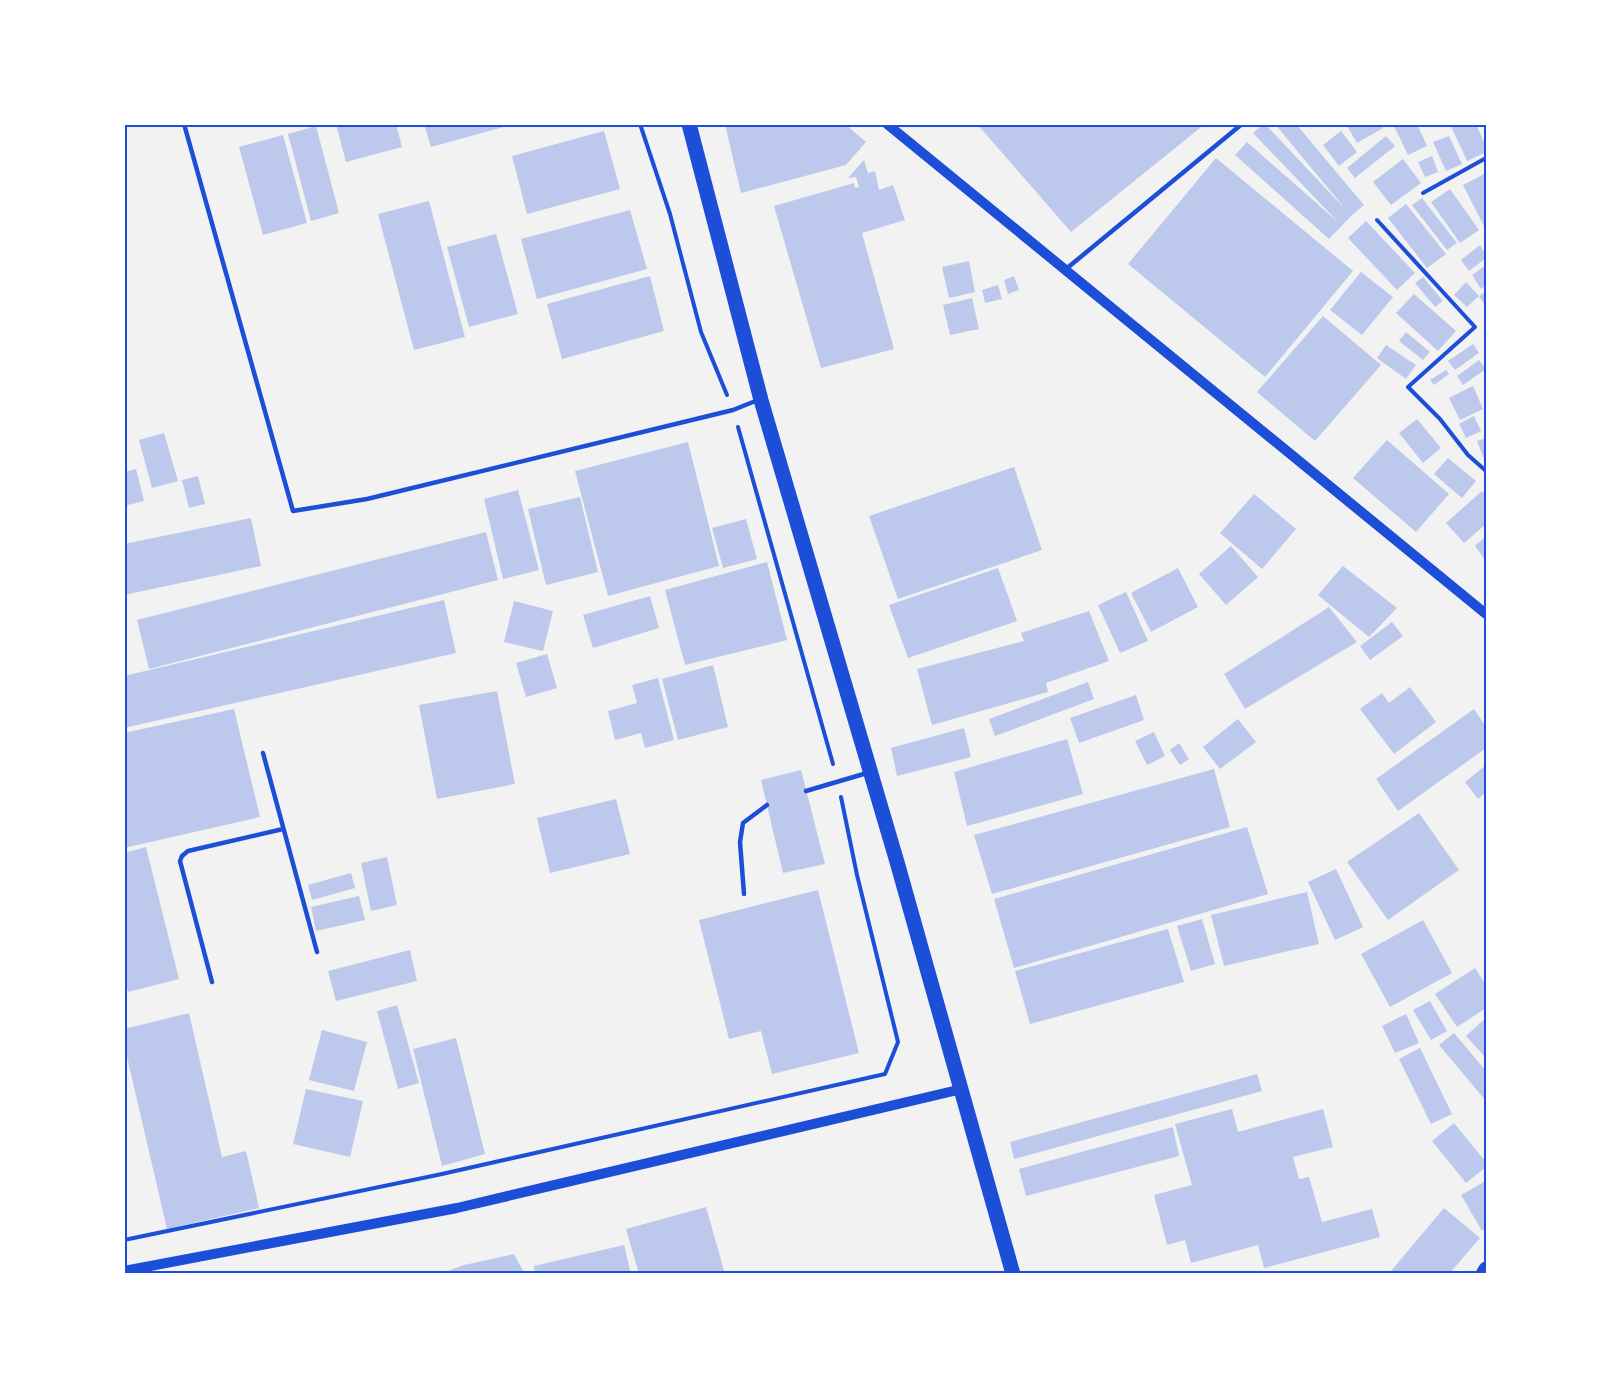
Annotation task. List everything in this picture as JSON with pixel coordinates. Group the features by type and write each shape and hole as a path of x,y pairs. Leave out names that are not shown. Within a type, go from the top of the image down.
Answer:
{"main road":[{"path":"689,124 761,399 962,1089 1013,1274"},
{"path":"1483,1274 1486,1269"}],"street":[{"path":"887,124 1486,614"},
{"path":"124,1271 458,1208 962,1089"}],"lane":[{"path":"184,124 293,511 367,499 733,410 761,399"},
{"path":"1064,270 1242,124"},
{"path":"263,753 317,952"},
{"path":"807,791 870,772"},
{"path":"744,894 740,842 743,823 767,806"},
{"path":"212,982 180,861 182,856 188,851 283,829"}],"path":[{"path":"124,1240 454,1172 885,1074 898,1042 857,875 831,751 733,410 701,332 670,213 640,124"},
{"path":"1423,193 1486,158"},
{"path":"1377,220 1475,327 1408,387 1440,419 1468,455 1486,471"}],"building":[{"path":"336,124 396,124 402,147 346,162"},
{"path":"424,124 511,124 511,125 431,147"},
{"path":"725,124 845,124 866,142 846,165 741,193"},
{"path":"977,124 1205,124 1071,232"},
{"path":"1263,124 1346,210 1275,124 1296,124 1364,205 1329,239 1235,155 1247,142 1338,222 1253,133"},
{"path":"1346,124 1382,124 1383,128 1357,143"},
{"path":"1393,124 1417,124 1427,146 1408,155"},
{"path":"1450,124 1476,124 1486,152 1467,161"},
{"path":"316,126 339,213 311,221 288,134"},
{"path":"604,131 620,189 527,214 512,156"},
{"path":"1341,131 1357,152 1339,166 1323,145"},
{"path":"283,135 307,223 263,235 239,147"},
{"path":"1386,136 1395,146 1355,178 1347,168"},
{"path":"1449,136 1462,164 1446,171 1433,142"},
{"path":"1432,156 1438,172 1425,177 1418,162"},
{"path":"1216,158 1353,271 1265,377 1128,264"},
{"path":"1403,159 1421,183 1391,205 1373,182"},
{"path":"864,160 868,173 875,171 879,190 893,185 905,220 862,233 894,349 821,368 774,206 854,183 855,188 859,187 856,177 848,178"},
{"path":"1486,173 1486,230 1463,185"},
{"path":"1450,189 1479,230 1460,243 1431,202"},
{"path":"1422,198 1457,243 1447,250 1412,205"},
{"path":"429,201 465,337 414,350 378,214"},
{"path":"1406,204 1446,254 1427,268 1388,218"},
{"path":"630,210 647,269 537,299 521,239"},
{"path":"1366,221 1415,273 1397,290 1348,238"},
{"path":"496,234 518,314 469,327 447,247"},
{"path":"1480,245 1486,258 1469,271 1461,260"},
{"path":"969,261 975,292 949,298 942,267"},
{"path":"1486,265 1486,285 1481,289 1472,275"},
{"path":"1361,272 1393,297 1362,335 1330,310"},
{"path":"650,276 664,331 562,359 547,304"},
{"path":"1014,276 1019,290 1008,294 1004,280"},
{"path":"1423,277 1443,301 1435,307 1415,283"},
{"path":"1466,282 1479,296 1467,307 1454,295"},
{"path":"998,285 1002,299 985,303 982,290"},
{"path":"1486,291 1486,307 1479,296"},
{"path":"1414,294 1456,331 1438,351 1396,313"},
{"path":"972,298 979,329 950,335 943,305"},
{"path":"1323,316 1381,365 1315,441 1257,392"},
{"path":"1406,332 1430,352 1423,360 1399,341"},
{"path":"1473,344 1479,353 1455,370 1448,361"},
{"path":"1386,345 1416,365 1406,379 1377,358"},
{"path":"1479,360 1486,369 1463,385 1457,376"},
{"path":"1446,370 1449,374 1434,385 1430,380"},
{"path":"1473,386 1483,409 1460,420 1449,398"},
{"path":"1474,416 1481,431 1466,438 1459,424"},
{"path":"1417,419 1441,448 1423,463 1399,433"},
{"path":"164,433 178,481 152,488 139,440"},
{"path":"1486,438 1486,458 1484,459 1477,441"},
{"path":"1387,440 1449,494 1416,532 1353,478"},
{"path":"688,442 719,566 608,596 575,471"},
{"path":"1448,458 1476,481 1462,498 1434,474"},
{"path":"1014,467 1042,550 898,599 869,516"},
{"path":"136,469 144,501 124,506 124,472"},
{"path":"198,476 205,504 189,508 182,480"},
{"path":"518,490 539,570 503,579 484,499"},
{"path":"1482,491 1486,496 1486,524 1464,543 1446,523"},
{"path":"1254,494 1296,529 1262,569 1220,533"},
{"path":"580,497 598,572 546,585 528,509"},
{"path":"251,518 261,566 124,595 124,544"},
{"path":"746,519 757,559 723,568 712,528"},
{"path":"486,532 498,580 149,669 137,620"},
{"path":"1486,536 1486,561 1475,546"},
{"path":"1231,546 1258,577 1226,605 1199,574"},
{"path":"767,562 787,640 685,665 665,590"},
{"path":"1343,566 1397,608 1369,637 1318,595"},
{"path":"998,568 1017,621 908,658 889,605"},
{"path":"1178,568 1198,607 1151,632 1131,593"},
{"path":"1126,592 1148,641 1120,653 1098,605"},
{"path":"650,596 659,628 593,648 583,615"},
{"path":"444,600 456,653 124,728 124,676"},
{"path":"514,601 553,611 543,651 504,642"},
{"path":"1329,607 1357,642 1245,709 1224,674"},
{"path":"1089,611 1109,661 1046,683 1048,692 932,725 917,669 1024,641 1021,633"},
{"path":"1392,622 1403,636 1370,660 1360,646"},
{"path":"547,654 557,688 526,697 516,663"},
{"path":"713,665 728,727 678,740 662,679"},
{"path":"658,678 674,740 645,748 641,733 615,740 608,711 637,703 632,685"},
{"path":"1088,682 1094,699 995,736 989,719"},
{"path":"1410,687 1436,722 1394,754 1360,709 1382,693 1389,703"},
{"path":"497,691 515,784 437,799 419,705"},
{"path":"1136,695 1144,720 1079,743 1070,718"},
{"path":"234,709 260,817 124,848 124,733"},
{"path":"1474,709 1486,727 1486,748 1398,811 1376,779"},
{"path":"1238,719 1256,742 1220,769 1203,747"},
{"path":"964,728 971,757 897,776 891,748"},
{"path":"1154,732 1165,756 1147,765 1135,741"},
{"path":"1067,739 1083,794 967,826 954,772"},
{"path":"1179,743 1189,759 1180,765 1170,750"},
{"path":"1486,765 1486,792 1478,799 1465,782"},
{"path":"1214,769 1230,827 992,894 974,835"},
{"path":"801,770 825,864 783,873 761,780"},
{"path":"616,799 630,854 550,873 537,818"},
{"path":"1419,813 1459,870 1388,920 1347,862"},
{"path":"1247,827 1268,894 1014,968 994,899"},
{"path":"146,847 179,979 128,992 124,977 124,853"},
{"path":"387,857 397,905 371,911 361,863"},
{"path":"1336,869 1363,927 1335,940 1308,882"},
{"path":"351,873 355,888 312,900 308,885"},
{"path":"818,890 859,1053 772,1074 761,1031 729,1039 699,920"},
{"path":"1307,892 1319,944 1224,966 1211,915"},
{"path":"359,896 365,920 316,931 311,907"},
{"path":"1202,919 1215,964 1191,971 1177,926"},
{"path":"1423,920 1452,973 1390,1007 1361,954"},
{"path":"1168,929 1184,982 1030,1024 1015,971"},
{"path":"410,950 417,981 336,1001 328,971"},
{"path":"1475,968 1486,985 1486,1008 1457,1027 1435,994"},
{"path":"1430,1001 1447,1031 1431,1040 1413,1010"},
{"path":"397,1005 419,1083 398,1089 377,1011"},
{"path":"189,1013 222,1157 246,1151 259,1208 167,1229 124,1044 124,1029"},
{"path":"1406,1014 1419,1043 1395,1053 1382,1026"},
{"path":"1486,1018 1486,1058 1466,1036"},
{"path":"322,1030 367,1042 354,1091 309,1080"},
{"path":"1454,1033 1486,1071 1486,1101 1439,1045"},
{"path":"456,1038 485,1154 442,1166 413,1049"},
{"path":"1420,1048 1452,1114 1431,1124 1399,1059"},
{"path":"1257,1074 1262,1091 1014,1159 1010,1142"},
{"path":"306,1089 363,1101 350,1157 293,1144"},
{"path":"1232,1109 1238,1132 1323,1109 1333,1147 1293,1157 1299,1179 1309,1177 1322,1222 1372,1209 1380,1237 1264,1268 1258,1245 1191,1263 1185,1240 1167,1245 1154,1195 1192,1185 1175,1124"},
{"path":"1454,1123 1486,1162 1486,1167 1466,1183 1432,1141"},
{"path":"1173,1127 1179,1156 1026,1196 1019,1169"},
{"path":"1484,1182 1486,1186 1486,1228 1482,1231 1461,1195"},
{"path":"706,1207 725,1274 639,1274 626,1229"},
{"path":"1444,1208 1480,1238 1449,1274 1394,1274 1391,1271"},
{"path":"624,1245 631,1274 535,1274 534,1266"},
{"path":"514,1254 525,1274 439,1274 464,1265"}]}
